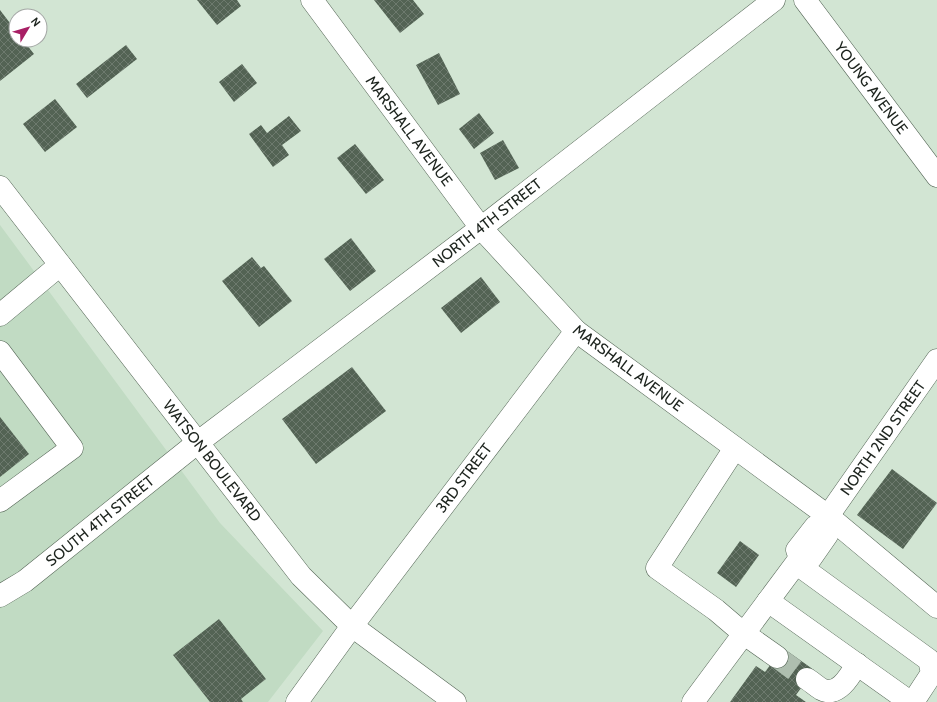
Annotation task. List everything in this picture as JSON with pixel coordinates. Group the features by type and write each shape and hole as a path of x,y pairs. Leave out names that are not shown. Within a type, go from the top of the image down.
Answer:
{"street":[{"name":"MARSHALL AVENUE","path":"312,0 482,228 576,331 735,448 937,607"},
{"name":"NORTH 4TH STREET","path":"197,442 482,228 774,0"},
{"name":"YOUNG AVENUE","path":"805,0 937,175"},
{"name":"WATSON BOULEVARD","path":"0,187 301,576 352,626 455,702"},
{"path":"0,315 60,265"},
{"name":"3RD STREET","path":"297,702 352,626 576,331"},
{"path":"0,352 72,448 0,500"},
{"name":"NORTH 2ND STREET","path":"826,521 937,360"},
{"name":"SOUTH 4TH STREET","path":"1,593 25,581 197,442"},
{"path":"735,448 657,568 716,610 743,633 777,657"},
{"path":"693,702 798,561 811,558 827,535 826,521"},
{"path":"768,601 857,664 904,700 932,673 929,660 798,561"},
{"path":"807,679 821,690 834,690 845,684 857,664"}],"shaded area":[{"path":"0,225 220,523 323,631 268,702 0,702"}],"building":[{"path":"197,0 237,0 241,6 217,25"},
{"path":"374,0 413,0 424,14 400,33"},
{"path":"0,10 8,20 8,48 29,48 34,54 0,81"},
{"path":"126,45 137,59 87,98 76,84"},
{"path":"439,53 460,94 438,105 416,65"},
{"path":"242,64 257,83 234,102 219,82"},
{"path":"55,99 77,127 45,152 23,124"},
{"path":"479,113 494,133 474,149 459,129"},
{"path":"289,116 301,131 282,145 289,155 273,167 249,134 261,125 267,133"},
{"path":"503,140 519,168 495,180 480,153"},
{"path":"355,144 384,180 366,194 337,158"},
{"path":"351,238 376,271 350,291 324,259"},
{"path":"252,257 261,268 264,266 292,301 259,327 222,281"},
{"path":"481,277 500,302 461,333 441,308"},
{"path":"352,367 386,411 316,464 282,419"},
{"path":"0,417 29,454 0,477"},
{"path":"892,469 937,503 903,549 857,515"},
{"path":"740,541 759,555 736,587 717,573"},
{"path":"219,619 266,679 241,699 243,702 210,702 173,655"},
{"path":"783,648 814,670 796,695 806,702 730,702 756,666 765,672"}],"tunnel":[{"path":"777,657 807,679"}]}
